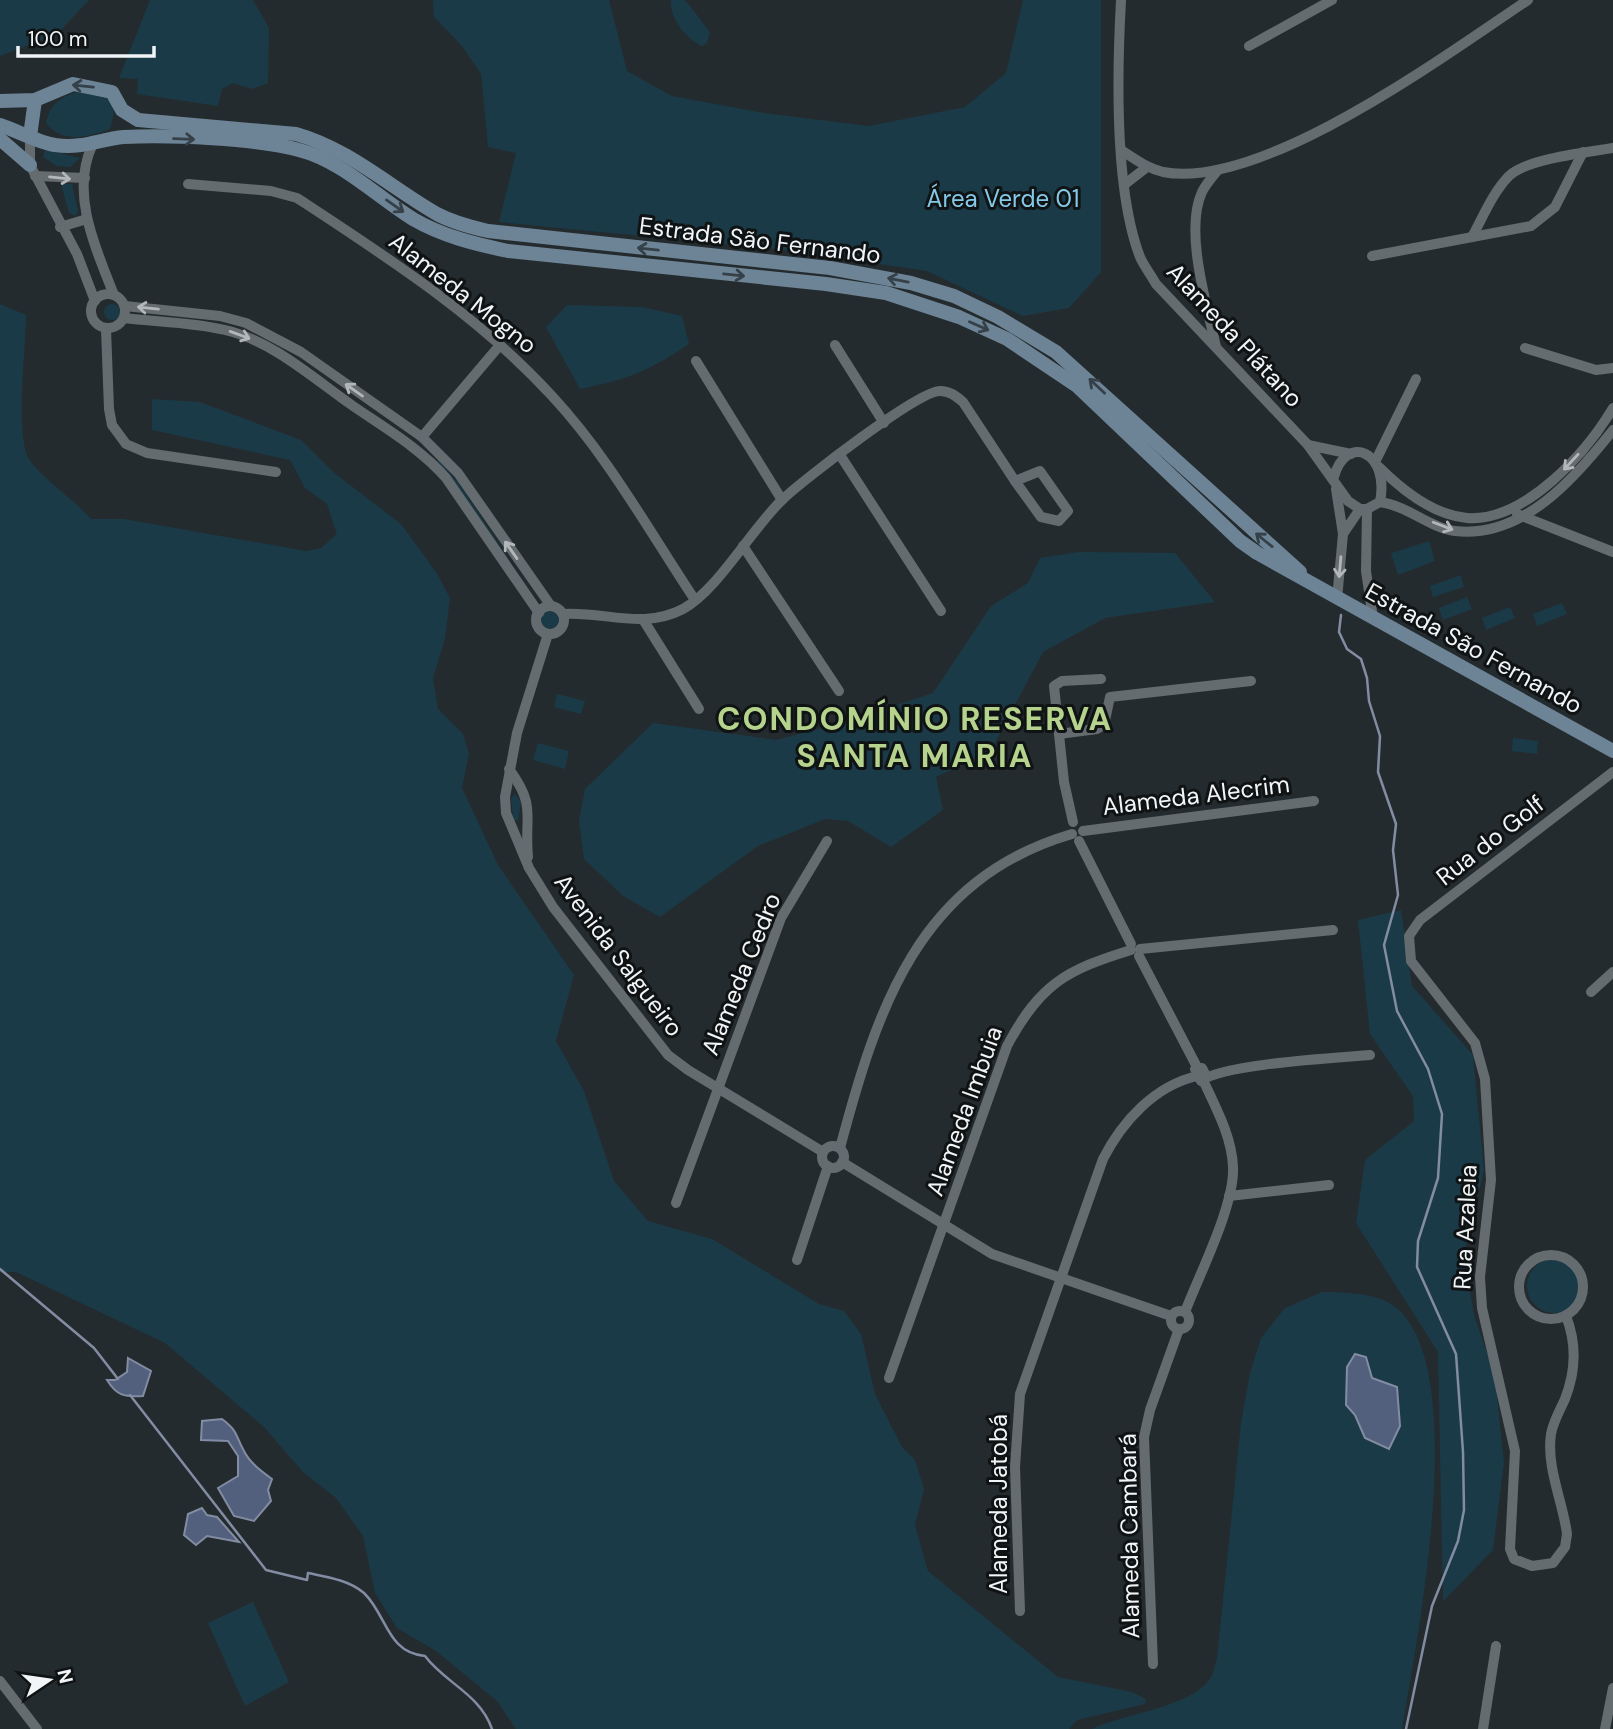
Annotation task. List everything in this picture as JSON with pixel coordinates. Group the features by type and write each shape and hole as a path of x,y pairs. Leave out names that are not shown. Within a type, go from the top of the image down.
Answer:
{"main road":[{"path":"0,101 35,100 73,84 112,92 122,110 123,121 116,138 92,146 54,145 0,125"},
{"path":"30,135 35,100"},
{"name":"Estrada São Fernando","path":"122,110 138,120 296,134 317,140 364,166 439,215 488,231 830,268 911,283 954,296 1026,332 1092,381 1314,586"},
{"name":"Estrada São Fernando","path":"116,138 198,139 298,149 317,155 414,219 444,234 486,247 826,284 886,293 923,303 986,329 1043,361 1077,386 1240,541 1337,599 1613,751"},
{"path":"0,139 33,171"}],"street":[{"name":"Alameda Plátano","path":"1121,0 1121,150 1130,222 1141,260 1156,284 1308,445 1334,480"},
{"path":"1310,12 1311,0"},
{"path":"1249,46 1332,0"},
{"path":"1121,150 1147,167 1170,173 1218,170 1335,124 1383,97 1528,0"},
{"path":"30,135 33,171 77,254 94,301"},
{"path":"92,146 87,156 85,178 87,219 114,295 125,306 220,316 246,323 301,352 422,438 458,473 551,606 563,614 582,612 644,621 673,613 695,600 782,500 884,423 931,392 953,393 963,402 1015,481 1041,517 1059,521 1067,516 1065,506 1045,474 1034,472 1015,481"},
{"path":"1472,237 1501,186 1517,170 1583,152 1613,148"},
{"path":"1372,256 1531,226 1555,207 1583,152"},
{"path":"1125,184 1147,167"},
{"path":"1216,348 1196,244 1196,221 1202,192 1218,170"},
{"path":"33,171 85,178"},
{"path":"1194,173 1202,192"},
{"name":"Alameda Mogno","path":"188,184 271,191 297,198 451,303 500,345 553,397 584,434 695,600"},
{"path":"61,227 87,219"},
{"path":"77,254 96,247"},
{"path":"114,295 104,294 94,301 91,309 93,320 106,328 117,326 124,318 125,306"},
{"path":"1191,321 1207,310"},
{"path":"124,318 225,330 249,338 276,353 434,464 457,490 539,613 538,626 548,634 556,633 562,627 563,614"},
{"path":"106,328 109,409 112,425 126,444 147,453 276,472"},
{"path":"422,438 500,345"},
{"path":"835,345 884,423"},
{"path":"1525,348 1596,370 1613,368"},
{"path":"695,361 782,500"},
{"path":"1380,502 1378,464 1416,379"},
{"path":"1308,445 1351,454 1366,454 1400,487 1451,514 1476,518 1511,508 1556,479 1593,438 1613,408"},
{"path":"1343,534 1364,509 1380,502 1404,508 1455,531 1485,529 1520,518 1562,489 1613,430"},
{"path":"393,433 422,438"},
{"path":"422,438 434,464"},
{"path":"1337,599 1343,534 1334,480 1337,466 1351,454"},
{"path":"841,455 941,611"},
{"path":"1334,480 1348,501 1364,509"},
{"path":"1511,508 1520,518 1613,552"},
{"path":"1364,509 1366,571 1373,618"},
{"path":"743,546 839,691"},
{"path":"539,613 551,606"},
{"path":"644,621 699,709"},
{"name":"Avenida Salgueiro","path":"548,634 509,769 504,806 529,868 553,907 650,1035 688,1070 823,1152"},
{"path":"1101,678 1062,681 1054,686 1064,782 1073,822 1200,1075 1229,1144 1233,1169 1229,1196 1185,1312 1189,1323 1179,1329 1172,1324 1171,1315"},
{"path":"1059,734 1097,729 1104,725 1110,697 1251,681"},
{"path":"509,769 523,787"},
{"name":"Rua do Golf","path":"1409,950 1409,936 1420,920 1613,772"},
{"path":"508,789 523,787"},
{"name":"Avenida Salgueiro","path":"523,787 529,806 529,868"},
{"name":"Alameda Alecrim","path":"840,1148 855,1090 888,997 934,922 972,883 1045,842 1314,801"},
{"path":"513,827 527,823"},
{"name":"Alameda Cedro","path":"676,1203 781,918 827,841"},
{"name":"Alameda Imbuia","path":"889,1378 1007,1046 1024,1014 1064,975 1135,950 1333,930"},
{"name":"Rua Azaleia","path":"1409,950 1411,961 1465,1029 1482,1060 1491,1180 1480,1277 1482,1308 1510,1418 1515,1451 1510,1549 1514,1559 1532,1566 1553,1563 1560,1556 1567,1534 1553,1470 1552,1433 1570,1386 1574,1360 1575,1341 1566,1316"},
{"path":"1591,992 1613,972"},
{"name":"Alameda Jatobá","path":"1020,1611 1015,1467 1020,1394 1103,1159 1115,1135 1130,1118 1161,1092 1200,1075 1370,1055"},
{"path":"829,1146 840,1148 844,1154 842,1163 835,1168 828,1166 823,1161 823,1152 829,1146"},
{"path":"842,1163 992,1254 1171,1315"},
{"path":"797,1260 828,1166"},
{"path":"1229,1196 1329,1185"},
{"path":"1541,1256 1562,1256 1578,1269 1583,1279 1581,1300 1566,1316 1545,1319 1527,1309 1519,1289 1524,1269 1531,1261 1541,1256"},
{"path":"1171,1315 1179,1310 1185,1312"},
{"name":"Alameda Cambará","path":"1153,1664 1144,1437 1150,1410 1179,1329"},
{"path":"1483,1729 1496,1646"},
{"path":"0,1682 37,1729"},
{"path":"1605,1729 1613,1688"}],"green space":[{"path":"0,0 89,0 57,34 0,56"},
{"path":"150,0 253,0 269,28 268,83 252,89 233,83 222,89 218,106 137,94 138,79 119,78"},
{"name":"Área Verde 01","path":"433,0 609,0 627,71 672,96 764,113 869,126 965,107 1006,73 1023,0 1101,0 1101,272 1069,308 1023,316 927,271 785,250 499,222 516,153 488,147 481,74 462,46 434,17"},
{"path":"671,0 685,0 710,32 707,43 702,46 685,33 673,14"},
{"path":"76,92 95,93 110,99 114,113 110,129 76,137 52,130 46,123 50,111 56,103"},
{"path":"45,149 80,158 70,167 57,166 43,157"},
{"path":"61,184 72,184 78,212 75,216 69,213"},
{"path":"0,304 26,315 22,412 25,448 29,459 40,473 91,519 124,519 306,551 321,548 337,534 327,504 305,488 290,460 152,430 152,399 200,402 301,440 333,472 401,524 436,572 450,598 445,639 433,678 438,709 463,734 469,754 462,788 498,865 574,975 556,1041 584,1091 614,1181 648,1221 712,1239 819,1304 844,1311 861,1334 875,1394 902,1447 915,1460 924,1489 915,1525 928,1571 1058,1677 1132,1692 1146,1699 1145,1704 1077,1720 1069,1729 516,1729 497,1701 436,1651 397,1628 375,1593 363,1536 336,1498 303,1472 264,1427 165,1343 16,1272 0,1272"},
{"path":"109,304 115,304 120,312 118,318 109,320 104,315 104,309"},
{"path":"567,305 642,307 682,316 689,344 637,373 580,389 546,327"},
{"path":"439,460 459,484 529,590 457,486 437,462"},
{"path":"1429,541 1435,561 1398,575 1391,553"},
{"path":"1079,552 1175,553 1215,602 1105,618 1043,652 990,752 936,777 943,810 891,847 848,821 825,819 758,846 660,917 623,896 584,859 579,821 585,789 653,723 776,740 845,722 933,693 991,606 1028,583 1040,558"},
{"path":"1461,575 1464,587 1433,597 1430,586"},
{"path":"1467,597 1472,609 1443,620 1439,608"},
{"path":"1562,603 1567,614 1537,626 1533,614"},
{"path":"1510,607 1515,618 1486,630 1482,618"},
{"path":"550,611 556,614 559,620 556,626 550,629 544,626 541,620 544,614"},
{"path":"557,694 585,701 581,714 554,707"},
{"path":"1513,738 1538,741 1537,754 1512,751"},
{"path":"538,743 569,751 565,769 533,760"},
{"path":"515,794 521,802 518,821 513,819 511,798"},
{"path":"1401,910 1412,986 1473,1055 1484,1170 1464,1254 1474,1315 1495,1377 1504,1463 1493,1550 1443,1601 1438,1352 1356,1223 1365,1160 1414,1121 1413,1096 1370,1034 1358,920"},
{"path":"1554,1259 1573,1267 1581,1286 1573,1305 1554,1313 1535,1305 1527,1286 1535,1267"},
{"path":"1322,1292 1372,1297 1398,1309 1419,1342 1431,1390 1435,1447 1433,1510 1418,1635 1402,1729 1092,1729 1187,1697 1210,1679 1217,1658 1241,1423 1250,1373 1261,1338 1285,1308"},
{"path":"253,1602 289,1682 245,1706 208,1623"}],"shaded area":[{"path":"1355,1354 1366,1357 1372,1378 1397,1387 1400,1426 1389,1449 1365,1438 1355,1415 1346,1405 1347,1367"},
{"path":"128,1358 151,1371 143,1396 122,1394 107,1380 115,1380 127,1372"},
{"path":"222,1419 234,1431 249,1459 272,1479 268,1490 271,1501 254,1521 234,1516 218,1488 238,1476 238,1456 228,1441 201,1440 202,1421"},
{"path":"202,1508 207,1515 217,1517 239,1542 207,1536 196,1545 184,1535 188,1514"}],"waterway":[{"path":"1341,615 1339,632 1347,649 1361,659 1367,678 1369,701 1380,736 1378,772 1396,824 1393,850 1398,895 1384,945 1397,1011 1428,1069 1442,1114 1438,1178 1418,1241 1417,1267 1456,1354 1463,1452 1464,1510 1458,1541 1432,1606 1406,1729"},
{"path":"0,1269 94,1348 118,1379"},
{"path":"130,1395 266,1570 307,1580 308,1573 352,1585 364,1593 395,1641 412,1653 425,1656 471,1698 492,1729"}],"district":[{"name":"CONDOMÍNIO RESERVA SANTA MARIA","path":"915,738"}]}
